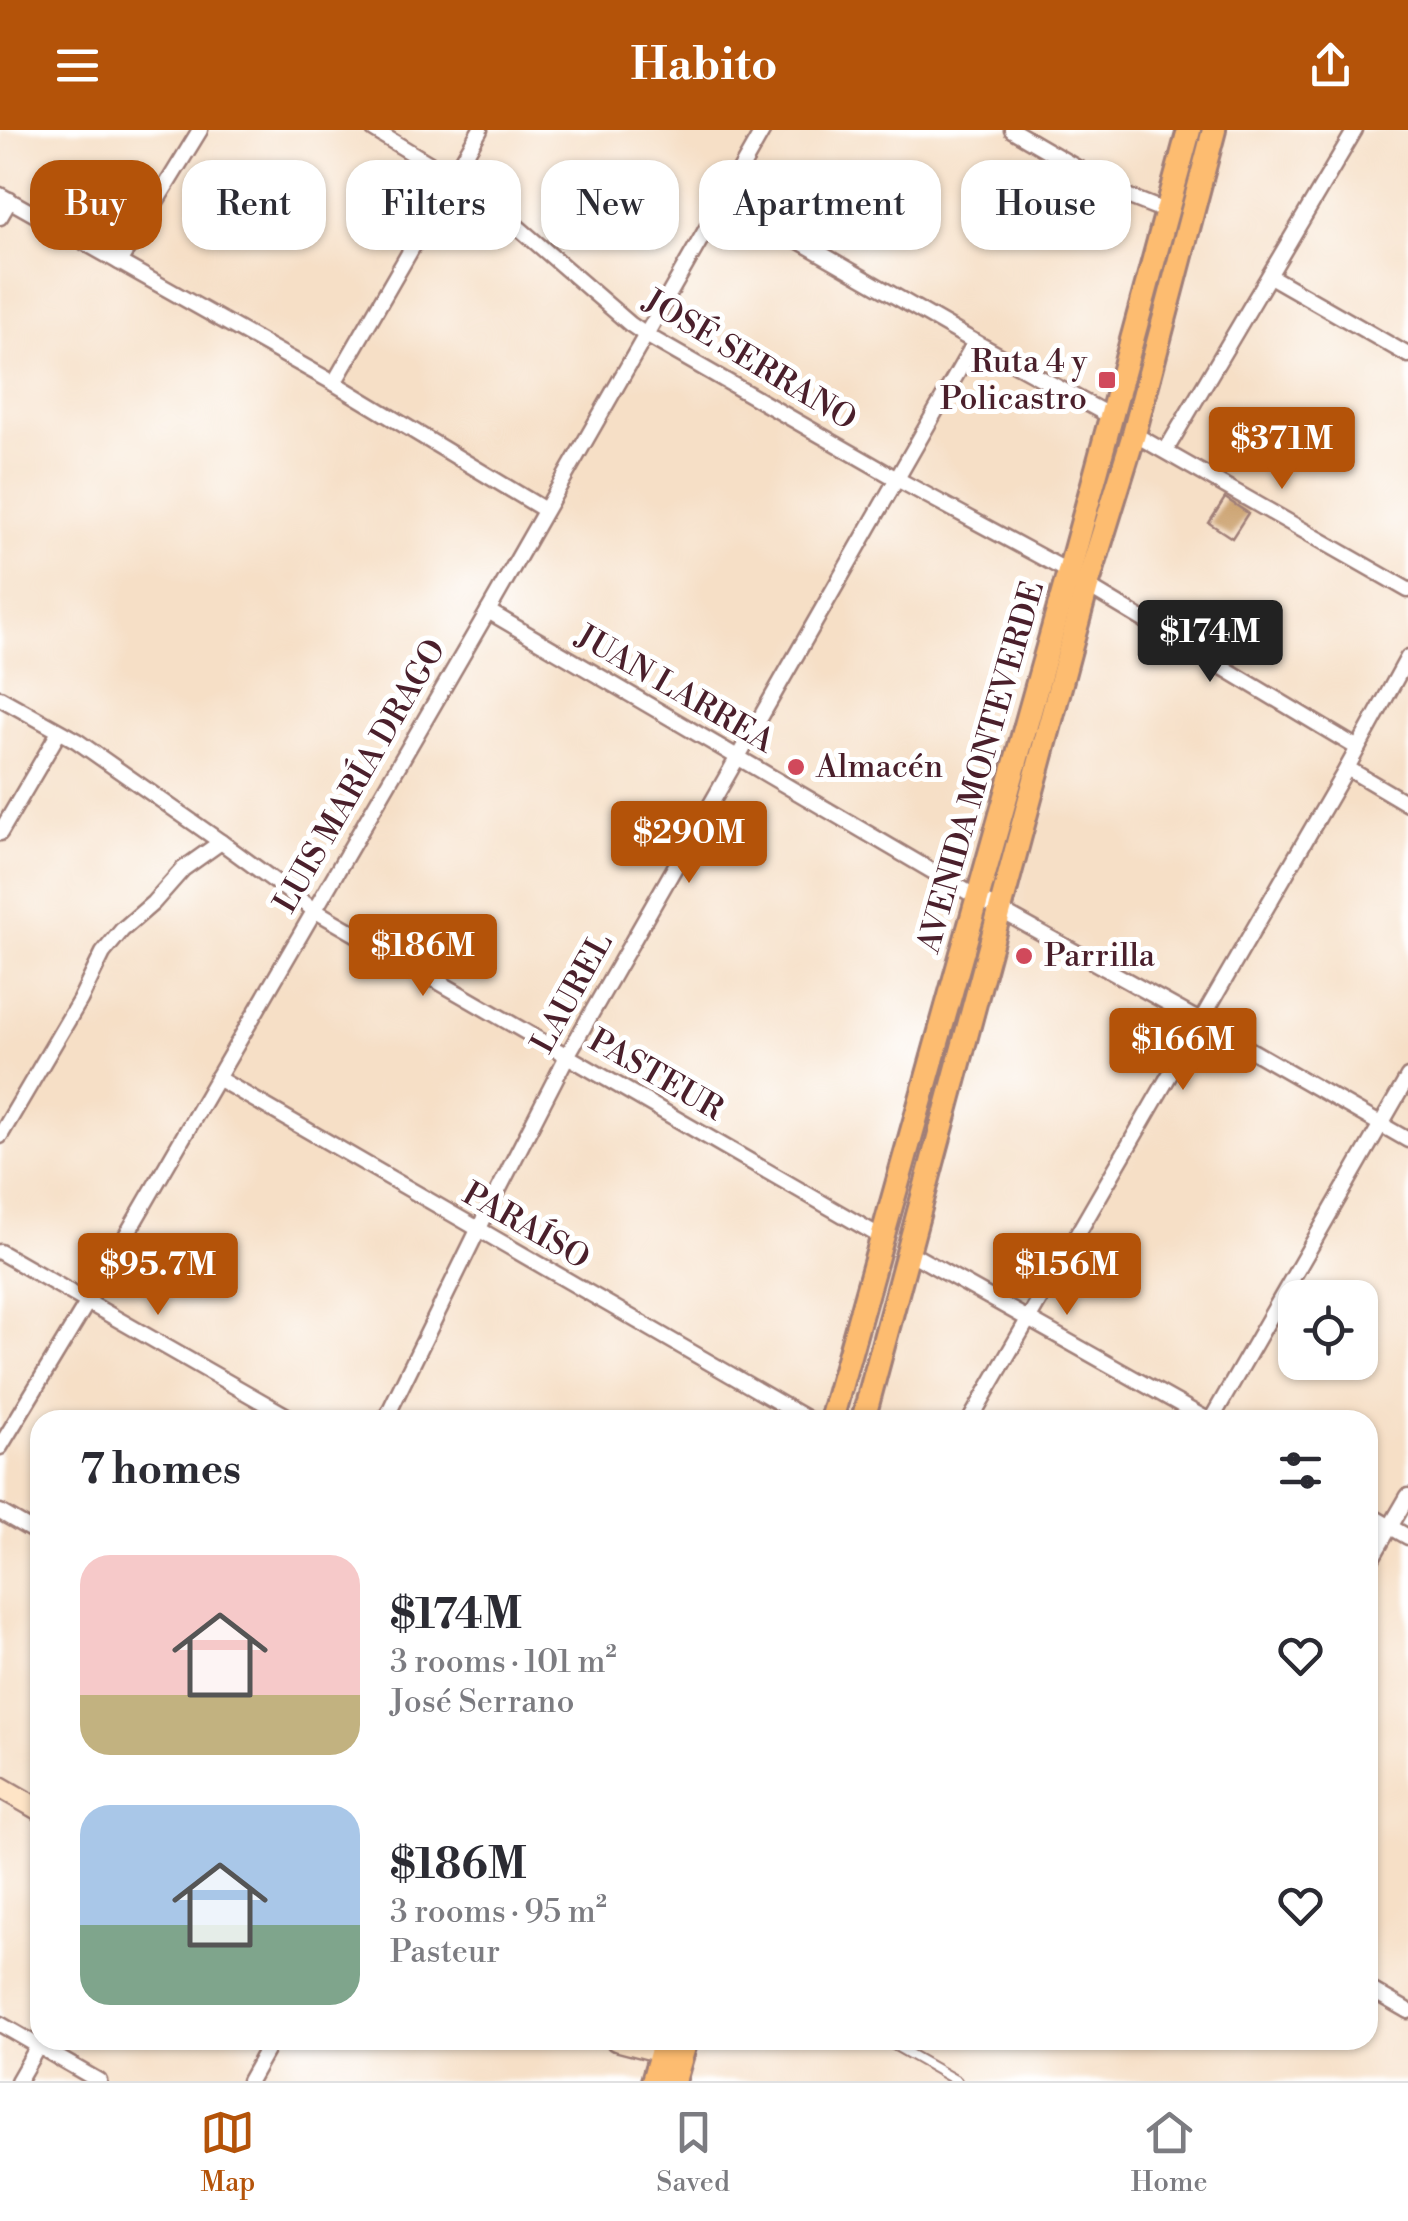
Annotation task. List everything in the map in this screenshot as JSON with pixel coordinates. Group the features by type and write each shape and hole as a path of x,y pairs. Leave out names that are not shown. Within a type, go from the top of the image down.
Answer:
{"main road":[{"name":"AVENIDA MONTEVERDE","path":"866,1410 1000,910 1078,579 1110,416 1188,130"},
{"name":"AVENIDA MONTEVERDE","path":"834,1410 978,898 1078,579 1134,434 1214,130"},
{"path":"653,2081 662,2050"},
{"path":"674,2081 683,2050"}],"street":[{"path":"119,262 200,130"},
{"name":"JOSÉ SERRANO","path":"374,130 423,160"},
{"path":"463,160 480,130"},
{"name":"LUIS MARÍA DRAGO","path":"745,160 762,130"},
{"path":"1012,130 1122,194 1190,220"},
{"path":"1166,450 1355,130"},
{"path":"0,217 5,198 334,383 544,510"},
{"name":"JOSÉ SERRANO","path":"521,229 646,334 1078,579 1356,747"},
{"name":"LUIS MARÍA DRAGO","path":"0,1448 488,612 699,242"},
{"path":"334,383 411,250"},
{"path":"814,250 1110,416"},
{"path":"1270,276 1408,355"},
{"name":"LAUREL","path":"390,1410 567,1056 974,342"},
{"path":"1134,434 1408,590"},
{"name":"JUAN LARREA","path":"488,612 978,898 1408,1140"},
{"path":"976,1410 1408,657"},
{"name":"PASTEUR","path":"0,698 77,741 314,910 883,1238"},
{"path":"0,833 59,732"},
{"path":"1346,768 1408,804"},
{"path":"0,1136 104,953 183,869 221,842"},
{"path":"1216,1410 1408,1077"},
{"name":"PARAÍSO","path":"217,1078 792,1410"},
{"path":"907,1251 1192,1410"},
{"path":"0,1252 276,1410"},
{"path":"1378,1548 1408,1496"},
{"path":"0,1512 30,1529"},
{"path":"1378,1520 1408,1537"},
{"path":"0,1788 30,1804"},
{"path":"1378,1992 1405,2004"},
{"path":"0,2024 30,2038"},
{"path":"18,2081 36,2050"},
{"path":"51,2050 99,2081"},
{"path":"249,2081 266,2050"}],"lane":[{"path":"903,2050 957,2081"}],"building":[{"path":"1225,498 1248,513 1232,538 1209,523"}],"place":[{"name":"Ruta 4 y Policastro","path":"1107,380"},
{"name":"Almacén","path":"796,767"},
{"name":"Parrilla","path":"1024,956"}]}
